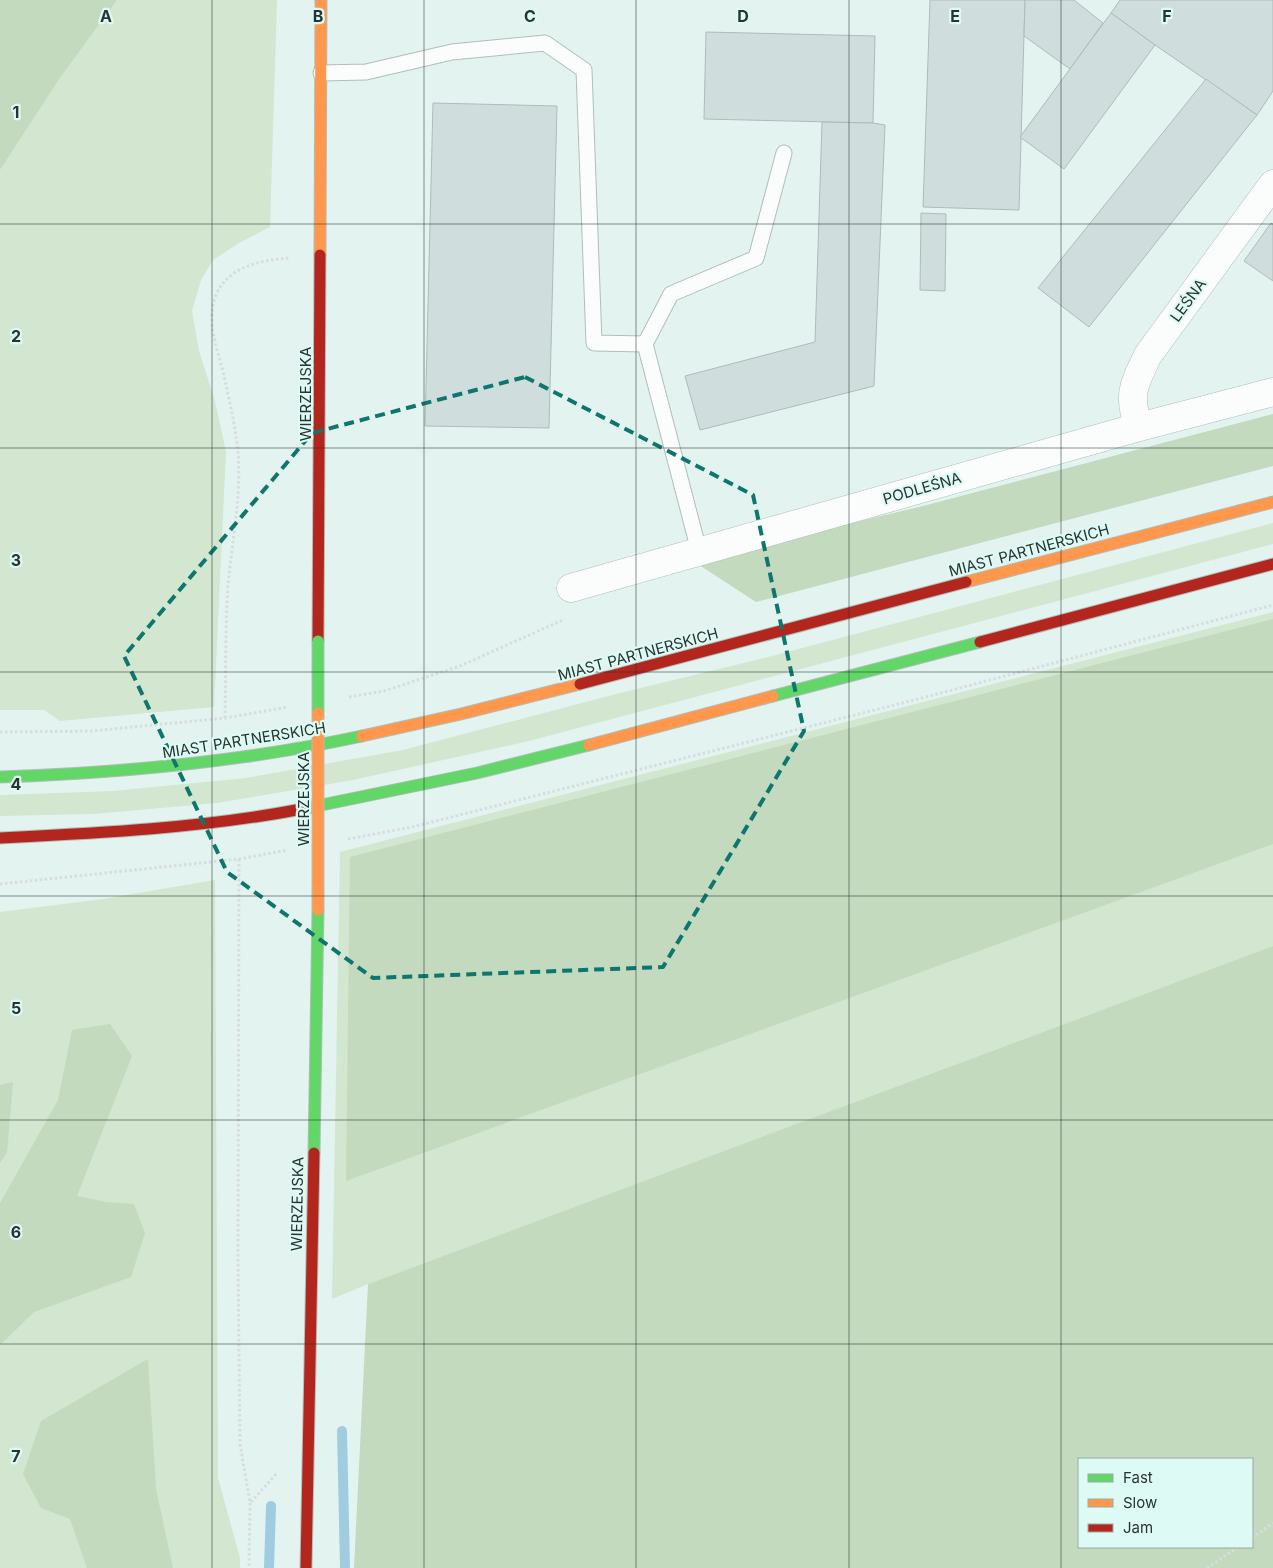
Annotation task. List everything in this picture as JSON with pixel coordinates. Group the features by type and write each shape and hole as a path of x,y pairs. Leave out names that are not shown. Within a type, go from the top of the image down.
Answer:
{"main road":[{"name":"WIERZEJSKA","path":"306,1568 318,910 321,0"},
{"name":"MIAST PARTNERSKICH","path":"0,777 122,772 202,763 279,752 396,730 563,689 1273,502"},
{"path":"0,838 138,831 216,823 281,813 419,786 592,744 1273,564"}],"street":[{"name":"LEŚNA","path":"1138,426 1133,408 1132,394 1136,380 1148,355 1273,184"},
{"name":"PODLEŚNA","path":"571,588 1138,426 1273,392"}],"lane":[{"path":"321,73 366,72 452,52 544,43 584,70 594,343 645,344"},
{"path":"699,551 645,344 671,294 756,258 784,153"}],"path":[{"path":"225,718 228,587 236,512 239,457 212,329 212,309 221,286 239,270 265,260 291,258"},
{"path":"346,698 384,691 460,666 566,618 560,594 571,588"},
{"path":"345,839 412,827 902,703 1273,605"},
{"path":"0,732 91,731 225,718 291,707"},
{"path":"0,884 239,859 297,848"},
{"path":"239,859 238,1260 240,1444 250,1502 249,1568"},
{"path":"250,1502 279,1471"},
{"path":"1253,1537 1273,1523"},
{"path":"1207,1568 1237,1548"}],"highlighted area":[{"path":"525,377 753,495 804,731 663,967 373,978 227,872 124,656 312,433"}],"green space":[{"path":"0,0 117,0 60,78 0,170"},
{"path":"117,0 277,0 270,227 239,243 213,260 201,280 192,311 199,351 215,401 226,452 214,707 60,721 44,710 0,710 0,170 60,78"},
{"path":"1273,414 1273,466 756,602 693,561 923,506"},
{"path":"1273,523 1273,544 529,741 353,780 217,803 94,814 0,816 0,795 113,791 246,778 403,750 616,694 776,655"},
{"path":"1273,612 1273,946 332,1299 340,852"},
{"path":"1273,619 1273,844 346,1181 350,857"},
{"path":"215,880 218,1478 240,1558 240,1568 0,1568 0,912 103,899"},
{"path":"1273,946 1273,1568 354,1568 368,1284"},
{"path":"110,1024 132,1056 77,1196 106,1202 134,1204 145,1233 131,1277 34,1312 0,1345 0,1203 58,1100 72,1030"},
{"path":"13,1082 7,1152 0,1163 0,1085"},
{"path":"148,1359 156,1489 173,1568 87,1568 70,1519 41,1508 23,1474 41,1421"}],"building":[{"path":"930,0 1025,0 1019,210 923,207"},
{"path":"1025,0 1074,0 1103,23 1070,69 1024,36"},
{"path":"1120,0 1273,0 1273,91 1257,115 1111,13"},
{"path":"1111,13 1155,45 1064,169 1020,137"},
{"path":"706,32 875,36 873,123 704,119"},
{"path":"1206,79 1257,115 1089,327 1038,288"},
{"path":"433,103 557,106 549,428 425,426"},
{"path":"822,122 885,125 874,386 700,430 685,376 815,342"},
{"path":"921,213 946,214 945,291 920,290"},
{"path":"1271,223 1273,224 1273,281 1244,261"}],"waterway":[{"path":"342,1431 345,1568"},
{"path":"269,1568 271,1506"}],"traffic: fast":[{"path":"318,641 318,713"},
{"path":"773,696 980,642"},
{"path":"0,777 91,773 182,765 272,753 362,736"},
{"path":"302,809 477,773 589,745"},
{"path":"314,1153 318,910"}],"traffic: slow":[{"path":"320,255 321,0"},
{"path":"966,582 1273,502"},
{"path":"362,736 461,714 580,684"},
{"path":"589,745 773,696"},
{"path":"318,713 318,910"}],"traffic: jam":[{"path":"318,641 320,255"},
{"path":"980,642 1273,564"},
{"path":"580,684 966,582"},
{"path":"0,838 114,832 189,825 302,809"},
{"path":"306,1568 314,1153"}]}
